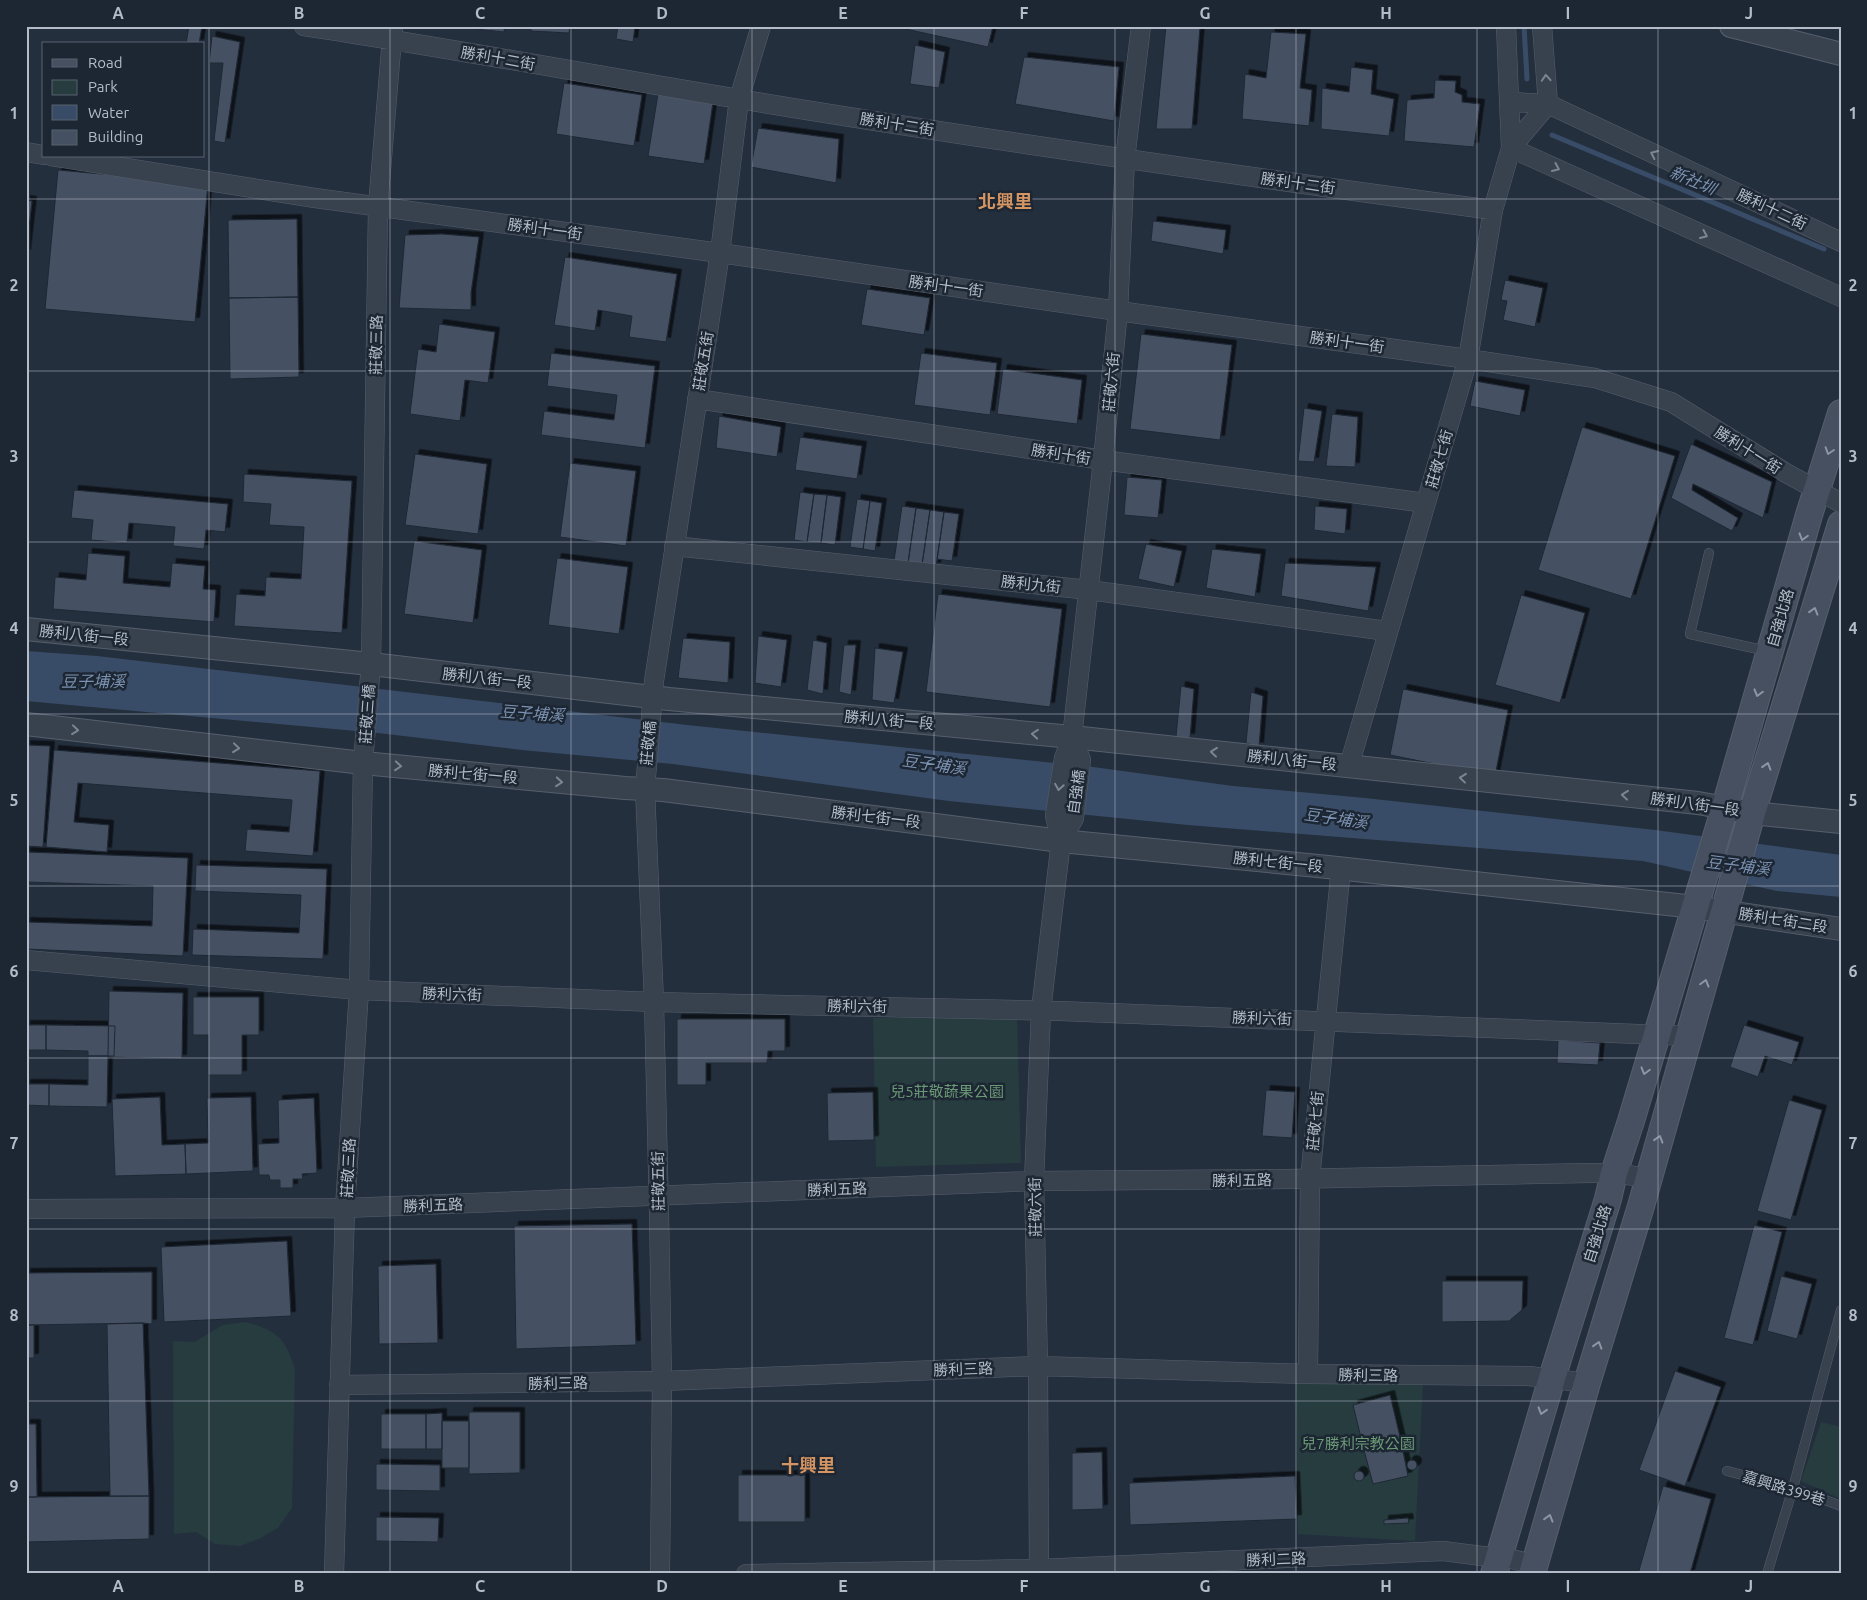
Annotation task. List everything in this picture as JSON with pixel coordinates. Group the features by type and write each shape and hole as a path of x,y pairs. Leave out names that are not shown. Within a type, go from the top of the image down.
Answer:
{"main road":[{"name":"自強北路","path":"1497,1565 1697,900 1816,490 1841,412"},
{"name":"自強北路","path":"1727,906 1750,820 1841,524"},
{"path":"1534,1570 1727,906"}],"street":[{"name":"勝利十二街","path":"304,26 392,33 739,99 1125,160 1493,210"},
{"name":"莊敬五街","path":"652,697 720,253 739,99 762,26"},
{"name":"莊敬六街","path":"1072,737 1118,311 1125,160 1141,26"},
{"name":"莊敬七街","path":"1349,766 1468,359 1493,210 1511,148 1506,26"},
{"path":"1542,26 1548,104"},
{"path":"1731,26 1841,54"},
{"name":"莊敬三路","path":"371,664 378,206 392,33"},
{"name":"勝利十二街","path":"1509,102 1548,104 1841,242"},
{"name":"莊敬七街","path":"1511,148 1548,104"},
{"path":"1511,148 1841,297"},
{"path":"26,152 42,155"},
{"name":"勝利十一街","path":"64,158 315,198 720,253 1595,378 1671,402 1786,474 1841,503"},
{"name":"勝利十街","path":"697,399 1103,460 1426,503"},
{"name":"勝利九街","path":"674,546 1089,590 1388,631"},
{"name":"勝利八街一段","path":"26,629 371,664 652,697 1072,737 1349,766 1750,820 1841,822"},
{"name":"莊敬三橋","path":"364,763 371,664"},
{"name":"莊敬橋","path":"645,789 652,697"},
{"name":"勝利七街一段","path":"26,724 364,763 645,789 1061,841 1697,900 1727,906"},
{"name":"自強橋","path":"1061,841 1074,818 1072,737"},
{"name":"自強橋","path":"1061,841 1055,816 1072,759"},
{"name":"莊敬三路","path":"334,1574 345,1208 358,990 364,763"},
{"name":"莊敬五街","path":"645,789 654,1002 662,1381 660,1574"},
{"name":"莊敬六街","path":"1039,1571 1038,1366 1034,1181 1041,1010 1061,841"},
{"name":"莊敬七街","path":"1308,1374 1310,1179 1324,1020 1341,868"},
{"name":"勝利七街二段","path":"1727,906 1841,929"},
{"name":"勝利六街","path":"26,960 358,990 654,1002 1041,1010 1689,1036"},
{"name":"勝利五路","path":"26,1210 345,1208 1034,1181 1310,1179 1614,1173 1648,1178"},
{"name":"勝利三路","path":"339,1385 662,1381 1038,1366 1308,1374 1552,1378 1587,1383"},
{"name":"勝利二路","path":"746,1574 1039,1571 1444,1551 1497,1565 1534,1570"}],"lane":[{"path":"1708,553 1690,634 1770,652"},
{"path":"1766,1574 1793,1488 1841,1310"},
{"name":"嘉興路399巷","path":"1727,1471 1793,1488 1841,1506"}],"green space":[{"name":"兒5莊敬蔬果公園","path":"1017,1015 1021,1163 876,1167 873,1018"},
{"path":"246,1322 272,1332 278,1337 287,1349 295,1369 292,1508 278,1528 259,1539 240,1546 215,1544 196,1532 174,1534 173,1341 194,1342 223,1325"},
{"name":"兒7勝利宗教公園","path":"1296,1378 1423,1385 1415,1541 1298,1534"},
{"path":"1821,1422 1841,1427 1841,1499 1801,1481"}],"water":[{"name":"豆子埔溪","path":"26,651 97,656 687,725 1093,767 1233,786 1365,798 1655,830 1841,855 1841,897 1777,891 1643,861 1188,825 949,801 673,764 522,750 378,733 26,701"}],"building":[{"path":"189,26 202,26 199,42 186,42"},
{"path":"466,26 505,26 504,32 466,28"},
{"path":"531,26 570,26 569,33 531,31"},
{"path":"618,26 635,26 633,42 616,39"},
{"path":"892,26 993,26 988,47"},
{"path":"1166,26 1200,27 1192,129 1156,129"},
{"path":"1271,32 1306,34 1300,88 1312,90 1309,126 1242,119 1245,74 1266,78"},
{"path":"212,36 240,42 225,143 214,141 223,63 209,63"},
{"path":"915,45 945,52 939,88 910,84"},
{"path":"1024,57 1119,67 1114,121 1015,104"},
{"path":"1351,67 1373,70 1371,94 1394,99 1389,136 1321,129 1322,88 1349,92"},
{"path":"1435,80 1456,81 1455,92 1462,95 1462,102 1480,104 1474,147 1404,141 1407,100 1434,98"},
{"path":"564,83 642,95 634,146 556,134"},
{"path":"658,94 713,102 704,164 648,156"},
{"path":"758,128 839,139 836,183 751,167"},
{"path":"58,170 208,184 195,322 45,309"},
{"path":"26,200 32,201 26,254"},
{"path":"297,219 298,297 229,298 228,220"},
{"path":"1153,221 1226,230 1223,254 1151,241"},
{"path":"442,234 479,237 471,293 471,310 399,308 405,235"},
{"path":"565,257 677,274 666,342 629,337 632,316 598,310 595,331 554,325"},
{"path":"1505,280 1543,288 1535,327 1503,320 1507,301 1501,300"},
{"path":"867,289 930,298 924,335 861,325"},
{"path":"298,297 299,377 230,379 229,298"},
{"path":"439,324 495,332 488,383 465,380 460,421 410,414 418,349 436,352"},
{"path":"1141,334 1232,345 1220,440 1130,429"},
{"path":"551,353 655,366 645,448 541,435 544,411 614,420 617,395 547,386"},
{"path":"921,353 997,363 990,415 914,405"},
{"path":"1003,369 1082,380 1077,424 997,414"},
{"path":"1475,381 1525,390 1520,416 1470,406"},
{"path":"1304,408 1322,411 1314,462 1298,461"},
{"path":"1332,414 1358,417 1355,467 1326,466"},
{"path":"719,416 781,427 777,457 716,448"},
{"path":"1582,427 1675,456 1631,599 1538,570"},
{"path":"800,437 862,446 857,479 795,470"},
{"path":"1691,444 1772,482 1763,518 1693,484 1692,490 1738,518 1732,531 1671,498"},
{"path":"415,454 487,464 478,534 405,525"},
{"path":"570,463 636,471 626,546 560,537"},
{"path":"244,474 352,481 342,633 234,626 236,594 265,596 266,577 301,579 304,527 269,525 271,504 243,502"},
{"path":"1127,477 1162,480 1158,518 1124,515"},
{"path":"74,490 228,504 225,532 206,530 204,549 173,546 175,527 129,523 127,543 91,540 93,520 71,518"},
{"path":"800,492 814,494 807,542 794,540"},
{"path":"814,494 827,495 821,543 807,542"},
{"path":"827,495 841,497 835,545 821,543"},
{"path":"857,499 870,501 863,549 850,547"},
{"path":"870,501 882,503 875,551 863,549"},
{"path":"902,506 916,508 908,563 894,561"},
{"path":"1315,506 1347,509 1345,534 1314,530"},
{"path":"916,508 930,510 922,565 908,563"},
{"path":"930,510 944,512 936,567 922,565"},
{"path":"944,512 959,514 952,561 937,559"},
{"path":"414,541 482,550 473,623 404,614"},
{"path":"1146,544 1182,551 1174,587 1138,579"},
{"path":"1212,549 1261,554 1255,597 1206,588"},
{"path":"88,553 125,556 123,583 170,587 172,563 205,566 203,589 216,590 214,622 53,609 55,577 86,580"},
{"path":"557,558 628,567 619,634 548,625"},
{"path":"1285,563 1376,567 1368,611 1281,596"},
{"path":"938,594 1062,609 1050,707 926,692"},
{"path":"1521,595 1585,613 1560,703 1495,685"},
{"path":"758,636 787,640 781,687 755,683"},
{"path":"683,638 730,642 728,683 678,678"},
{"path":"813,640 827,643 823,694 807,690"},
{"path":"844,645 856,645 851,695 839,692"},
{"path":"875,648 903,652 894,703 872,700"},
{"path":"1181,686 1194,689 1190,738 1176,737"},
{"path":"1403,689 1508,710 1495,776 1390,755"},
{"path":"1251,692 1263,696 1259,747 1246,743"},
{"path":"26,745 50,746 43,847 26,846"},
{"path":"54,750 320,771 313,856 245,851 247,829 289,832 292,800 78,783 74,822 109,825 107,852 46,847"},
{"path":"26,852 188,858 183,956 26,949 26,922 152,926 153,886 26,882"},
{"path":"196,865 327,869 323,959 192,955 193,929 299,933 301,895 195,891"},
{"path":"109,991 183,993 182,1059 108,1057"},
{"path":"193,997 259,997 259,1035 242,1035 242,1075 208,1075 208,1035 193,1035"},
{"path":"677,1019 785,1019 785,1051 768,1051 767,1063 706,1063 706,1085 677,1085"},
{"path":"26,1025 46,1025 46,1050 26,1050"},
{"path":"46,1025 115,1026 114,1056 88,1056 88,1051 46,1050"},
{"path":"1744,1025 1799,1042 1792,1065 1765,1056 1758,1077 1730,1067"},
{"path":"1558,1040 1600,1043 1598,1065 1557,1063"},
{"path":"88,1056 108,1056 107,1107 49,1106 49,1084 88,1085"},
{"path":"26,1084 49,1084 49,1106 26,1105"},
{"path":"1266,1090 1295,1092 1292,1138 1262,1136"},
{"path":"873,1092 874,1140 828,1141 827,1093"},
{"path":"160,1097 162,1145 185,1144 186,1174 115,1176 112,1099"},
{"path":"251,1097 253,1171 186,1174 185,1144 208,1143 207,1098"},
{"path":"314,1098 317,1173 302,1174 303,1179 293,1179 293,1188 280,1188 280,1180 270,1180 269,1175 259,1175 258,1144 279,1143 278,1100"},
{"path":"1789,1100 1822,1110 1791,1220 1757,1211"},
{"path":"632,1224 636,1345 516,1349 514,1226"},
{"path":"1754,1225 1782,1232 1753,1345 1724,1338"},
{"path":"287,1241 291,1316 164,1322 161,1247"},
{"path":"436,1264 438,1343 379,1344 378,1266"},
{"path":"152,1272 152,1324 26,1325 26,1273"},
{"path":"1781,1276 1812,1284 1797,1339 1767,1331"},
{"path":"1442,1281 1523,1281 1522,1310 1509,1321 1442,1322"},
{"path":"143,1323 149,1496 110,1496 107,1324"},
{"path":"26,1325 34,1325 34,1358 26,1358"},
{"path":"1675,1371 1721,1387 1685,1486 1639,1470"},
{"path":"1390,1395 1401,1441 1364,1450 1353,1405"},
{"path":"469,1412 520,1412 520,1473 469,1474"},
{"path":"442,1413 442,1449 426,1449 426,1414"},
{"path":"381,1414 426,1414 426,1449 381,1449"},
{"path":"442,1421 469,1421 469,1468 442,1468"},
{"path":"26,1424 36,1424 37,1497 26,1497"},
{"path":"1401,1441 1408,1476 1373,1484 1364,1450"},
{"path":"1102,1452 1103,1509 1072,1510 1072,1453"},
{"path":"1410,1460 1414,1460 1417,1465 1416,1469 1410,1470 1407,1467 1407,1463"},
{"path":"376,1464 440,1465 440,1491 376,1490"},
{"path":"1357,1471 1361,1471 1364,1476 1363,1480 1357,1481 1354,1478 1354,1474"},
{"path":"738,1475 805,1475 805,1522 738,1522"},
{"path":"1295,1476 1297,1519 1130,1525 1129,1483"},
{"path":"1663,1486 1711,1499 1690,1574 1638,1574"},
{"path":"149,1496 149,1539 26,1542 26,1497"},
{"path":"376,1517 439,1518 438,1542 376,1541"},
{"path":"1408,1518 1409,1523 1384,1524 1384,1520"}],"waterway":[{"name":"新社圳","path":"1524,26 1527,79"},
{"name":"新社圳","path":"1552,135 1824,249"}],"district":[{"name":"北興里","path":"1005,201"},
{"name":"十興里","path":"808,1465"}]}
